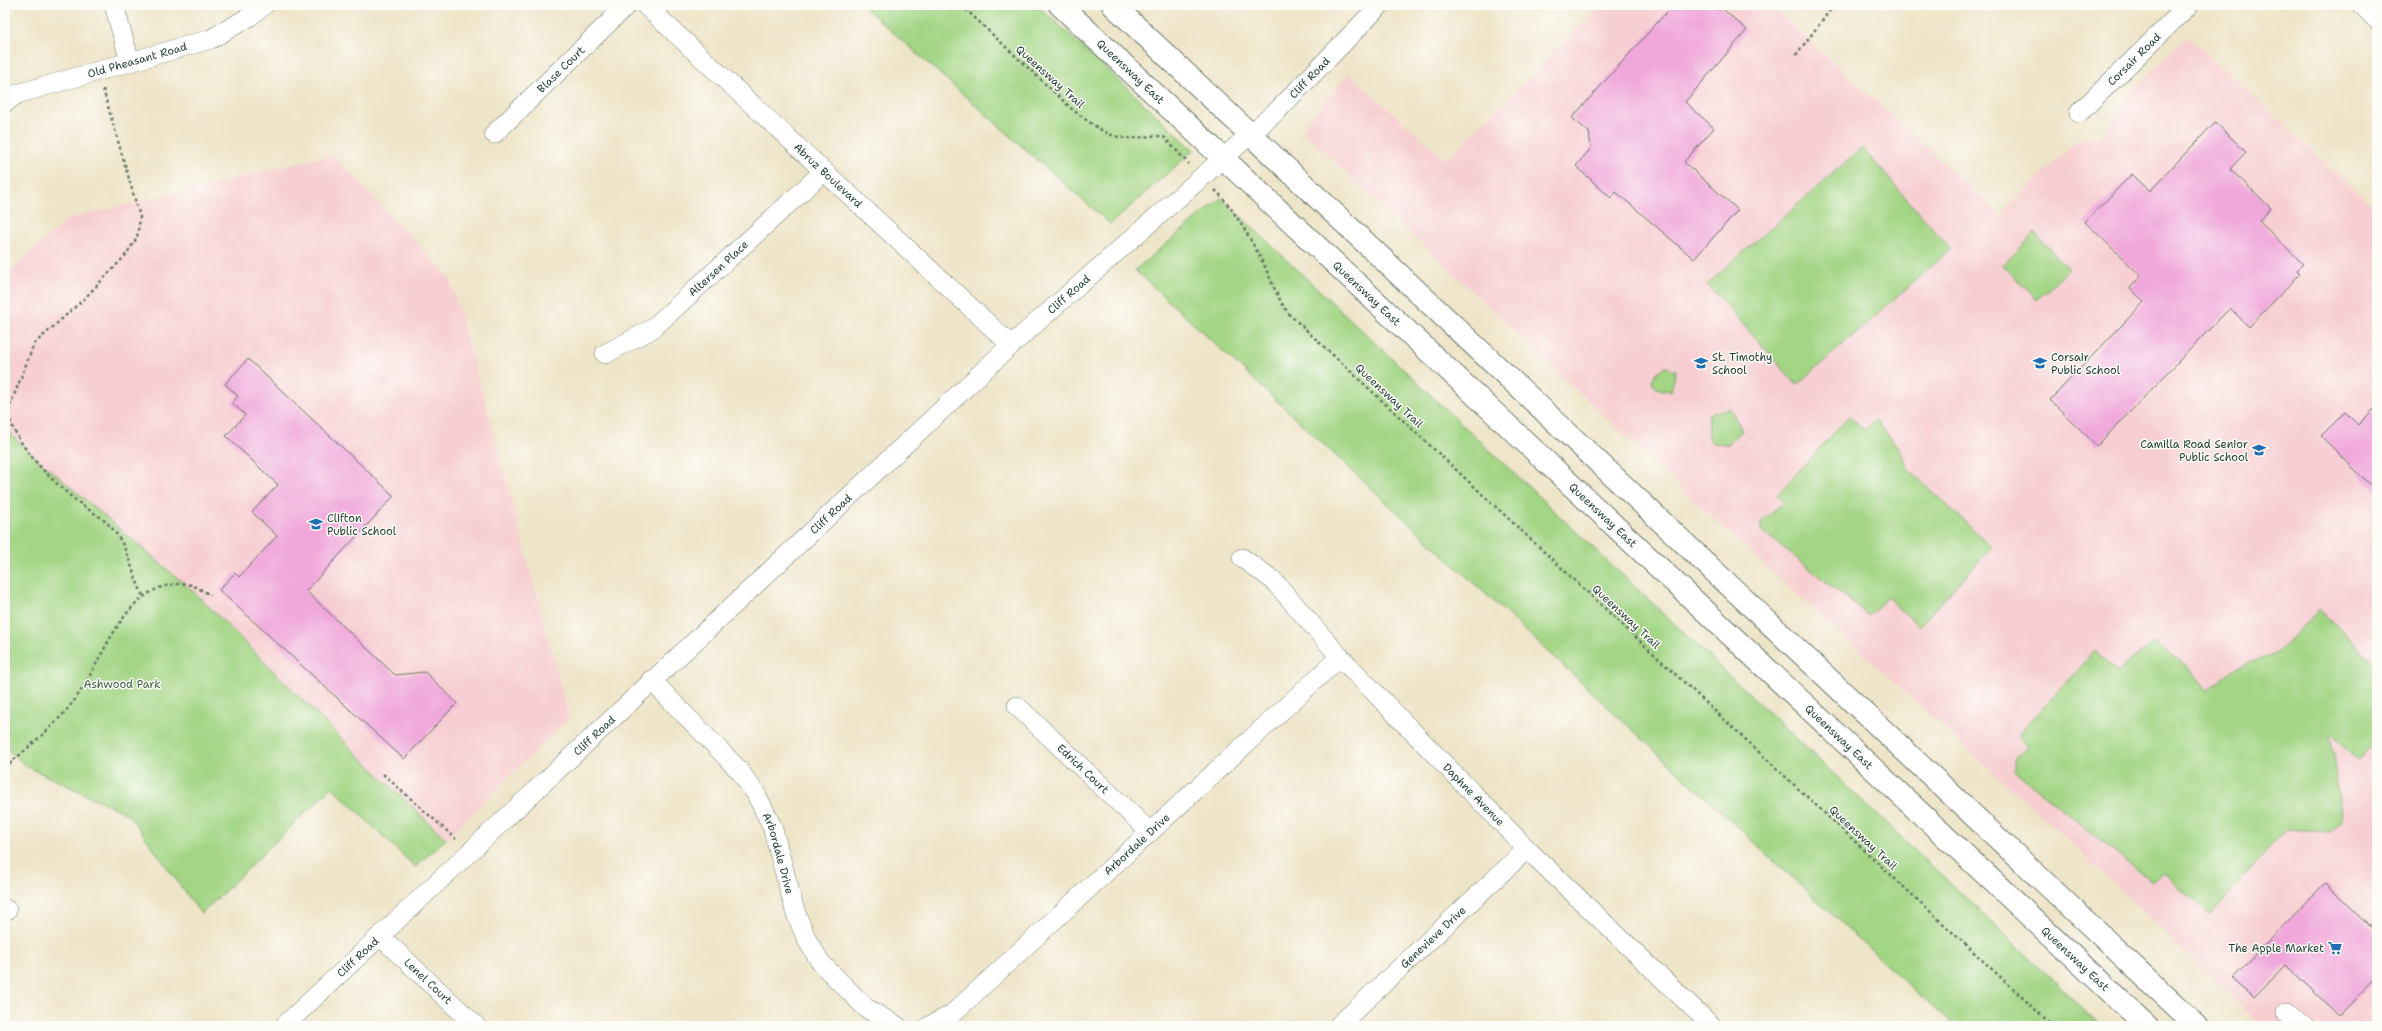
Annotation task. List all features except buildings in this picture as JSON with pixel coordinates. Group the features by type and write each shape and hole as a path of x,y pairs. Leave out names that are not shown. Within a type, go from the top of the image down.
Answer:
{"main road":[{"name":"Queensway East","path":"1060,5 2147,1026"},
{"path":"1113,5 2196,1026"}],"street":[{"path":"114,5 130,62"},
{"name":"Old Pheasant Road","path":"5,103 18,94 97,70 211,39 249,17 264,5"},
{"name":"Blase Court","path":"494,134 627,5"},
{"name":"Abruz Boulevard","path":"645,5 823,172 1011,345"},
{"name":"Cliff Road","path":"284,1026 470,852 650,680 1011,345 1251,135 1380,5"},
{"name":"Corsair Road","path":"2079,113 2189,5"},
{"path":"2362,5 2377,20"},
{"name":"Altersen Place","path":"605,354 652,329 823,172"},
{"name":"Daphne Avenue","path":"1242,558 1273,580 1340,657 1528,849 1712,1026"},
{"name":"Arbordale Drive","path":"929,1026 951,1015 1149,831 1340,657"},
{"name":"Arbordale Drive","path":"650,680 739,770 756,794 772,826 795,911 806,940 821,963 866,1008 897,1026"},
{"name":"Edrich Court","path":"1017,706 1149,831"},
{"name":"Genevieve Drive","path":"1338,1026 1528,849"},
{"name":"Lenel Court","path":"380,936 476,1026"},
{"path":"2287,1012 2303,1026"}],"path":[{"name":"Queensway Trail","path":"961,5 1073,110 1088,121 1114,136 1126,138 1158,135 1164,137 1180,156"},
{"path":"1796,55 1834,5"},
{"path":"97,70 140,217 137,238 125,256 104,280 34,344 8,411 10,420 25,450 78,502 110,526 121,541 144,598"},
{"name":"Queensway Trail","path":"1220,194 1264,264 1281,304 1290,315 2053,1026"},
{"path":"5,768 73,702 123,616 144,598 169,586 187,584 210,595"},
{"path":"383,774 470,852"}],"shaded area":[{"path":"1602,5 1770,5 2004,218 2004,210 2078,140 2100,137 2114,120 2129,94 2187,36 2377,210 2377,1026 2263,1026 2070,842 1702,508 1306,134 1306,124 1349,74 1446,160"},
{"name":"Clifton Public School","path":"333,155 449,277 497,445 569,717 446,839 5,429 5,277 67,219"}],"green space":[{"path":"862,5 1037,5 1194,150 1110,224"},
{"path":"1862,148 1951,249 1797,385 1707,284"},
{"path":"1221,198 2102,1026 1953,1026 1135,270"},
{"path":"2035,233 2069,269 2037,300 2003,265"},
{"path":"1665,367 1676,370 1671,391 1658,388 1654,386 1653,383 1655,375"},
{"path":"1730,408 1742,431 1728,444 1712,443 1708,438 1709,414"},
{"path":"1849,416 1865,430 1875,420 1899,448 1909,470 1992,547 1919,626 1887,597 1869,616 1761,530 1761,522 1784,502 1777,495"},
{"name":"Ashwood Park","path":"5,429 35,457 194,592 360,757 446,839 415,867 332,787 201,914 129,815 28,767 5,748"},
{"path":"2319,609 2377,665 2377,740 2358,760 2330,733 2342,822 2330,832 2287,829 2210,915 2164,873 2151,881 2014,770 2014,759 2028,747 2017,736 2095,651 2118,672 2153,643 2189,667 2207,691 2233,669 2278,652"}],"place":[{"name":"St. Timothy School","path":"1701,363"},
{"name":"Corsair Public School","path":"2040,363"},
{"name":"Camilla Road Senior Public School","path":"2259,450"},
{"name":"Clifton Public School","path":"316,524"},
{"name":"The Apple Market","path":"2335,948"}]}
